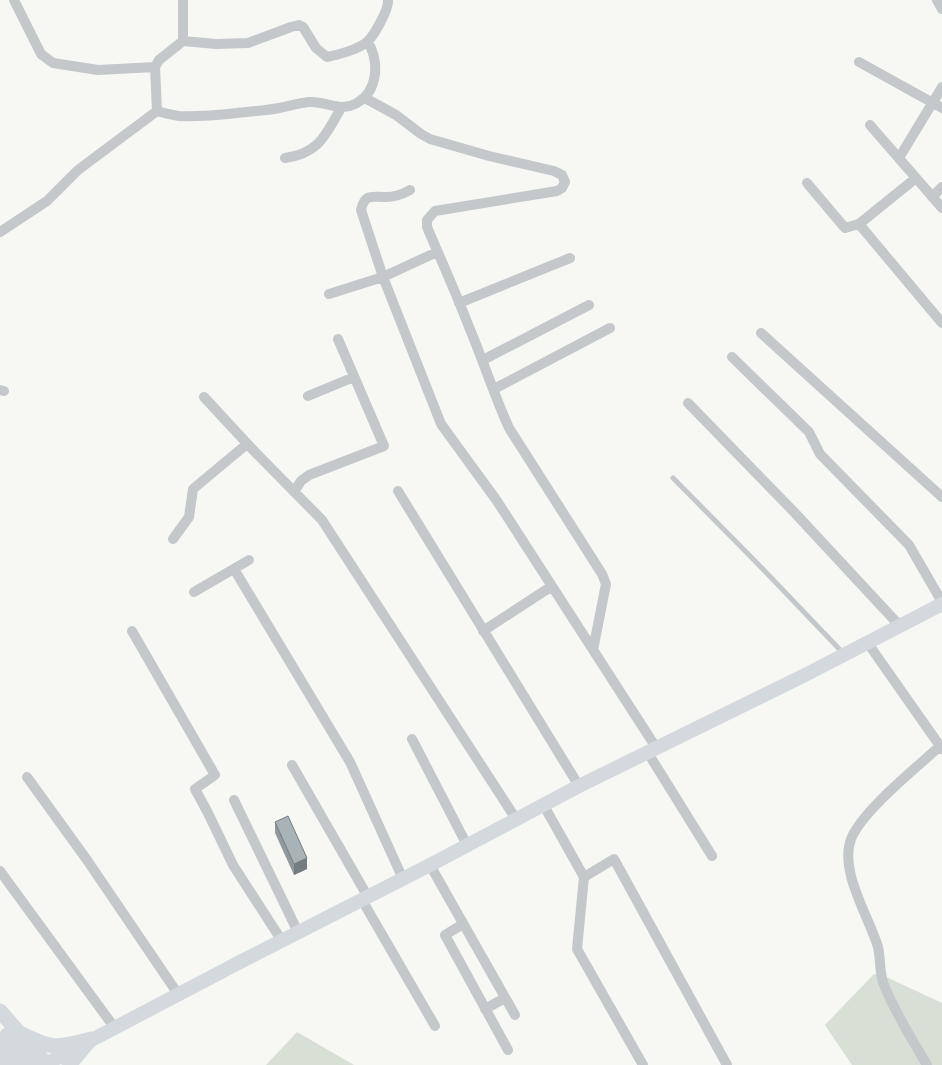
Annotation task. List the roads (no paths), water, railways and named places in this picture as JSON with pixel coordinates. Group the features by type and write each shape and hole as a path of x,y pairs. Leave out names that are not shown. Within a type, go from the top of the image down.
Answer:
{"main road":[{"path":"0,1011 42,1065"},
{"path":"0,1026 42,1065"},
{"path":"16,1031 52,1047 68,1046 91,1039"},
{"path":"70,1065 91,1039"},
{"path":"0,1044 17,1065"}],"street":[{"path":"14,0 41,54 53,63 98,70 155,67"},
{"path":"183,0 183,41"},
{"path":"157,111 155,67 159,60 183,41 216,44 248,43 299,25 303,27 316,48 327,57 337,56 368,42 385,14 388,0"},
{"path":"937,0 942,10"},
{"path":"157,111 178,116 200,116 278,108 308,102 320,102 341,108 356,104 365,98 376,73 375,61 368,42"},
{"path":"859,62 942,108"},
{"path":"898,158 942,87"},
{"path":"365,98 396,115 430,139 489,156 554,171 562,175 565,182 562,188 557,191 435,211 427,220 427,227 483,360 497,402 509,428 602,574 606,584 593,650"},
{"path":"285,158 313,150 325,136 341,108"},
{"path":"0,232 47,201 78,170 157,111"},
{"path":"870,125 942,208"},
{"path":"807,183 845,228 859,224 916,178"},
{"path":"932,197 942,187"},
{"path":"410,190 394,196 372,196 366,199 361,210 383,277 441,424 497,501 593,650 712,856"},
{"path":"859,224 942,323"},
{"path":"329,294 383,277 437,252"},
{"path":"459,303 570,258"},
{"path":"483,360 589,305"},
{"path":"494,389 610,328"},
{"path":"761,333 942,497"},
{"path":"294,492 301,481 309,475 384,446 338,339"},
{"path":"42,1065 298,932 430,866 579,786 653,751 942,603 909,545 820,454 809,432 732,357"},
{"path":"308,396 354,377"},
{"path":"204,397 247,444 322,520 516,819"},
{"path":"688,403 858,580 899,626"},
{"path":"173,538 189,517 193,489 247,444"},
{"path":"398,491 579,786"},
{"path":"194,592 249,560"},
{"path":"234,569 350,762 403,880"},
{"path":"483,631 552,586"},
{"path":"132,631 216,775 195,789 233,865 282,941"},
{"path":"867,642 941,748 871,810 852,836 848,850 852,876 878,948 880,972 884,985 927,1065"},
{"path":"412,739 467,846"},
{"path":"292,765 435,1026"},
{"path":"28,777 178,994"},
{"path":"234,800 298,932"},
{"path":"544,804 584,878 577,949 644,1065"},
{"path":"584,878 614,859 727,1065"},
{"path":"430,866 515,1015"},
{"path":"0,871 114,1027"},
{"path":"463,924 445,935 508,1050"},
{"path":"485,1008 505,998"}],"lane":[{"path":"673,478 844,654"}]}
